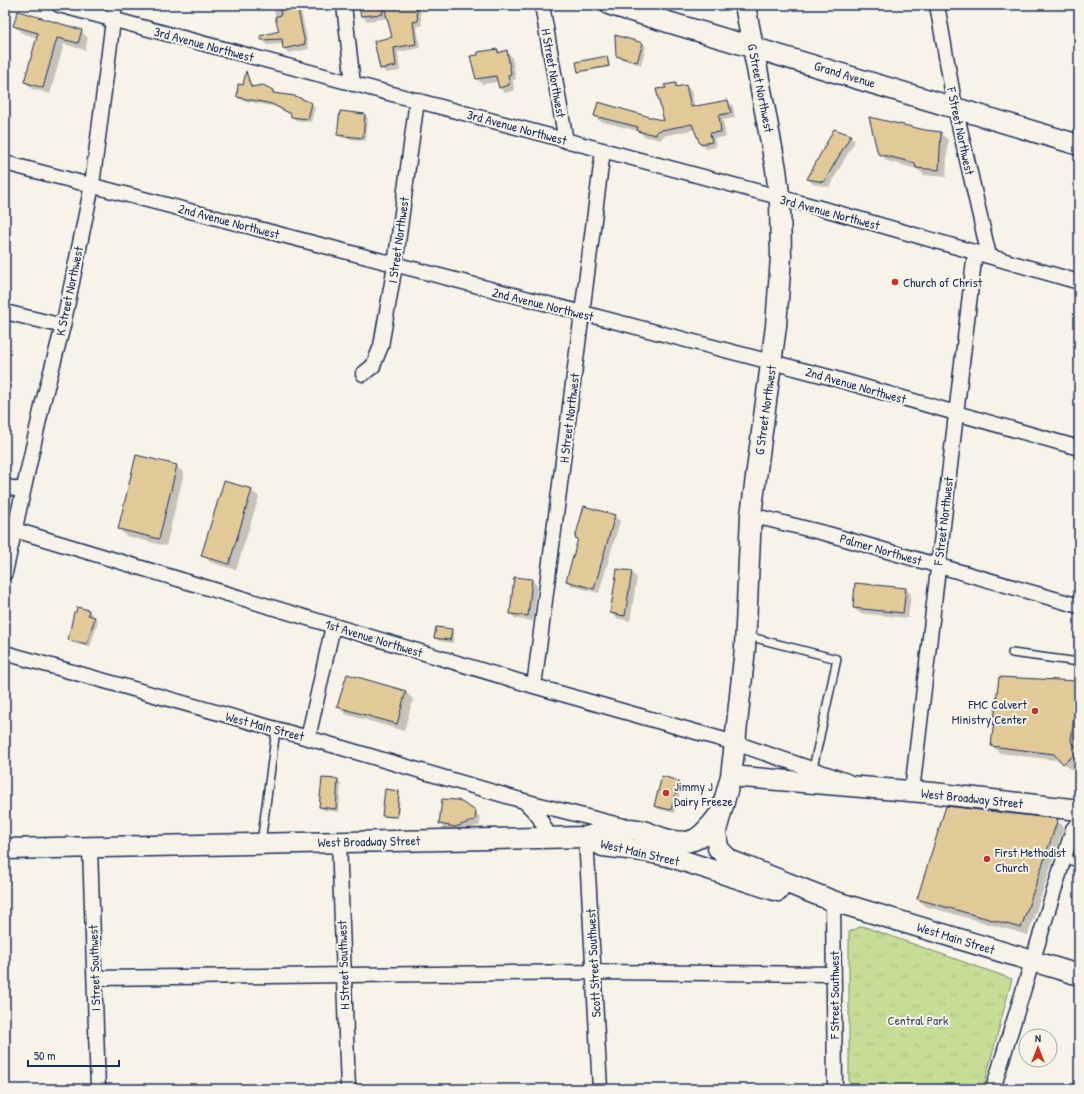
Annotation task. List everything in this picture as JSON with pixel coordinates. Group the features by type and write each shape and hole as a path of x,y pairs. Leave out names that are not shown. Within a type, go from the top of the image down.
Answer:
{"main road":[{"name":"Grand Avenue","path":"611,5 1079,145"},
{"name":"G Street Northwest","path":"719,815 731,776 735,743 745,635 751,515 776,326 781,257 779,197 769,126 745,5"},
{"name":"West Broadway Street","path":"731,776 912,791 1079,810"},
{"name":"West Broadway Street","path":"5,849 90,846 586,837 615,830 639,830 678,843 695,840 708,830 719,815"},
{"name":"West Main Street","path":"719,815 716,831 718,848 729,860 833,901 1079,975"},
{"name":"West Main Street","path":"586,837 603,846 644,851 668,856 782,893 833,901"}],"street":[{"name":"3rd Avenue Northwest","path":"59,5 779,197 989,256"},
{"name":"K Street Northwest","path":"5,573 23,491 63,326 92,185 115,5"},
{"path":"344,5 354,84"},
{"name":"H Street Northwest","path":"542,5 566,140"},
{"name":"F Street Northwest","path":"937,5 955,107 989,256"},
{"name":"I Street Northwest","path":"363,374 373,366 381,346 395,265 417,100"},
{"name":"H Street Northwest","path":"534,686 603,150"},
{"name":"2nd Avenue Northwest","path":"5,163 771,362 1079,448"},
{"name":"F Street Northwest","path":"912,791 937,565 975,252"},
{"path":"989,256 1079,282"},
{"path":"5,312 63,326"},
{"path":"5,486 23,491"},
{"name":"Palmer Northwest","path":"751,515 828,534 1079,606"},
{"name":"1st Avenue Northwest","path":"14,530 534,686 735,743"},
{"path":"308,738 333,626"},
{"name":"West Main Street","path":"5,653 308,738 524,802 639,830"},
{"name":"West Broadway Street","path":"735,743 813,768 865,787"},
{"name":"West Main Street","path":"524,802 538,815 550,838"},
{"path":"993,1089 1064,859 1074,830 1079,823"},
{"name":"Scott Street Southwest","path":"586,837 600,1089"},
{"name":"H Street Southwest","path":"339,841 348,1089"},
{"name":"I Street Southwest","path":"90,846 98,1089"},
{"name":"F Street Southwest","path":"833,901 835,1089"},
{"path":"95,978 594,972 834,974"}],"lane":[{"path":"745,635 837,659 813,768"},
{"path":"1012,653 1079,662"},
{"path":"261,844 276,730"},
{"path":"1064,859 1079,863"}],"green space":[{"name":"Central Park","path":"862,926 1012,979 983,1089 849,1089 849,932"}],"building":[{"path":"279,5 297,5 305,44 283,49 282,39 261,40 260,36 279,31 275,17 281,15"},
{"path":"358,5 381,5 383,14 361,16"},
{"path":"416,5 418,21 413,22 416,44 394,48 396,66 380,69 374,41 392,37 384,6"},
{"path":"18,11 82,30 78,43 57,38 43,88 24,82 38,33 13,26"},
{"path":"615,35 643,43 637,62 616,56"},
{"path":"498,49 498,53 507,50 511,74 508,75 509,85 499,88 496,76 476,79 470,56 478,55 478,52"},
{"path":"607,56 609,66 578,72 576,62"},
{"path":"246,71 251,87 263,85 273,90 273,93 295,96 312,103 308,119 291,117 291,114 272,104 237,97 238,84 243,85"},
{"path":"676,83 676,87 686,85 691,107 728,100 731,113 719,115 721,132 710,133 712,142 700,144 692,124 657,131 656,135 637,131 638,127 594,116 598,102 664,121 656,89 666,88 664,85"},
{"path":"340,111 365,114 363,138 337,135"},
{"path":"869,117 925,130 941,132 939,170 916,168 915,163 878,154"},
{"path":"834,129 851,135 824,182 807,179"},
{"path":"136,455 177,465 159,539 118,529"},
{"path":"224,481 252,489 229,564 201,556"},
{"path":"584,506 615,515 594,589 566,581 578,539 575,538"},
{"path":"617,569 632,571 625,616 610,613"},
{"path":"514,577 532,579 528,616 510,614"},
{"path":"855,583 906,588 903,613 853,608"},
{"path":"77,607 89,610 88,615 95,617 87,644 68,640 74,612 76,612"},
{"path":"436,627 452,629 450,640 434,638"},
{"path":"347,674 406,691 397,724 337,707"},
{"name":"FMC Colvert Ministry Center","path":"999,677 1078,681 1071,741 1079,751 1063,764 1054,754 991,746"},
{"name":"Jimmy J Dairy Freeze","path":"662,776 679,781 671,810 654,806"},
{"path":"322,778 338,779 336,809 319,807"},
{"path":"385,789 399,791 397,817 382,816"},
{"path":"442,799 458,800 476,811 475,820 455,827 439,824"},
{"name":"First Methodist Church","path":"946,806 1058,819 1021,928 917,899"}],"place":[{"name":"Church of Christ","path":"895,282"},
{"name":"FMC Colvert Ministry Center","path":"1035,711"},
{"name":"Jimmy J Dairy Freeze","path":"666,793"},
{"name":"First Methodist Church","path":"987,859"}]}
